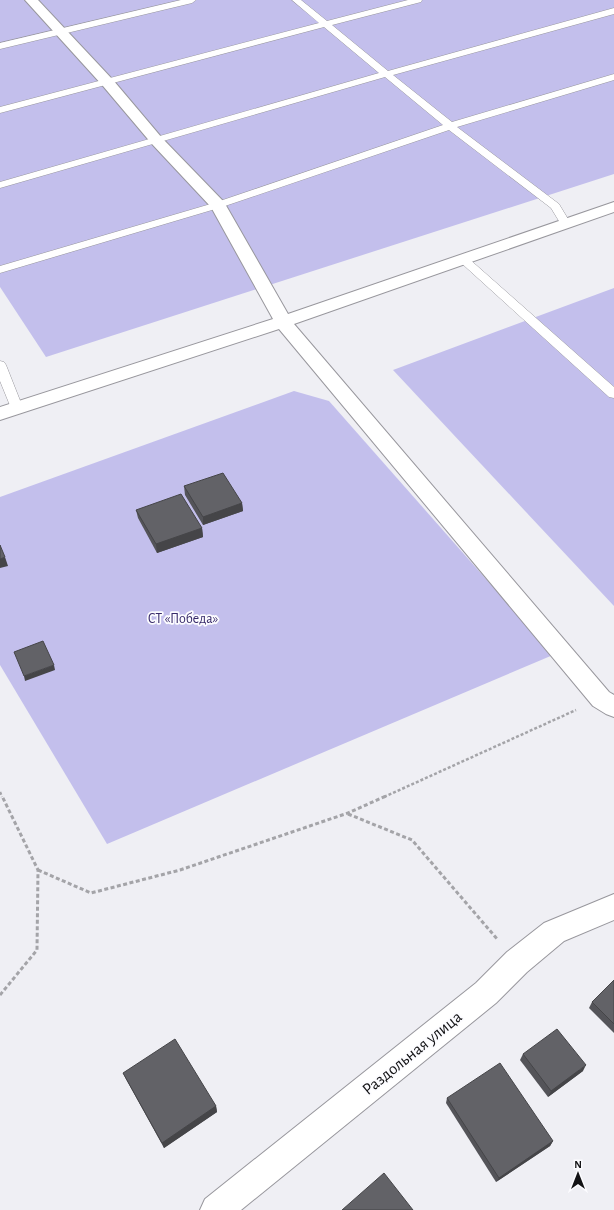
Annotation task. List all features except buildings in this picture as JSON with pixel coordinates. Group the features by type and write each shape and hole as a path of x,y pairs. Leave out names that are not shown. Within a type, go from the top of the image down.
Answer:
{"street":[{"path":"31,0 108,83 157,141 218,205 283,322 608,703"},
{"path":"0,414 283,322 614,207"},
{"name":"Раздольная улица","path":"216,1210 486,993 517,962 554,932 614,907"}],"lane":[{"path":"0,46 192,0"},
{"path":"296,0 450,126 555,206 566,224"},
{"path":"0,110 108,83 326,23 418,0"},
{"path":"0,185 386,74 614,11"},
{"path":"0,270 218,205 450,126 614,77"},
{"path":"463,259 614,394"},
{"path":"0,365 17,408"}],"path":[{"path":"38,870 92,893 180,870 348,813 608,703"},
{"path":"0,792 38,870 37,950 0,995"},
{"path":"348,813 412,840 517,962"}],"green space":[{"path":"0,0 614,0 614,174 46,357 0,287"},
{"path":"614,288 614,606 393,370"},
{"name":"СТ «Победа»","path":"294,391 329,401 553,655 107,844 0,665 0,497"}]}
